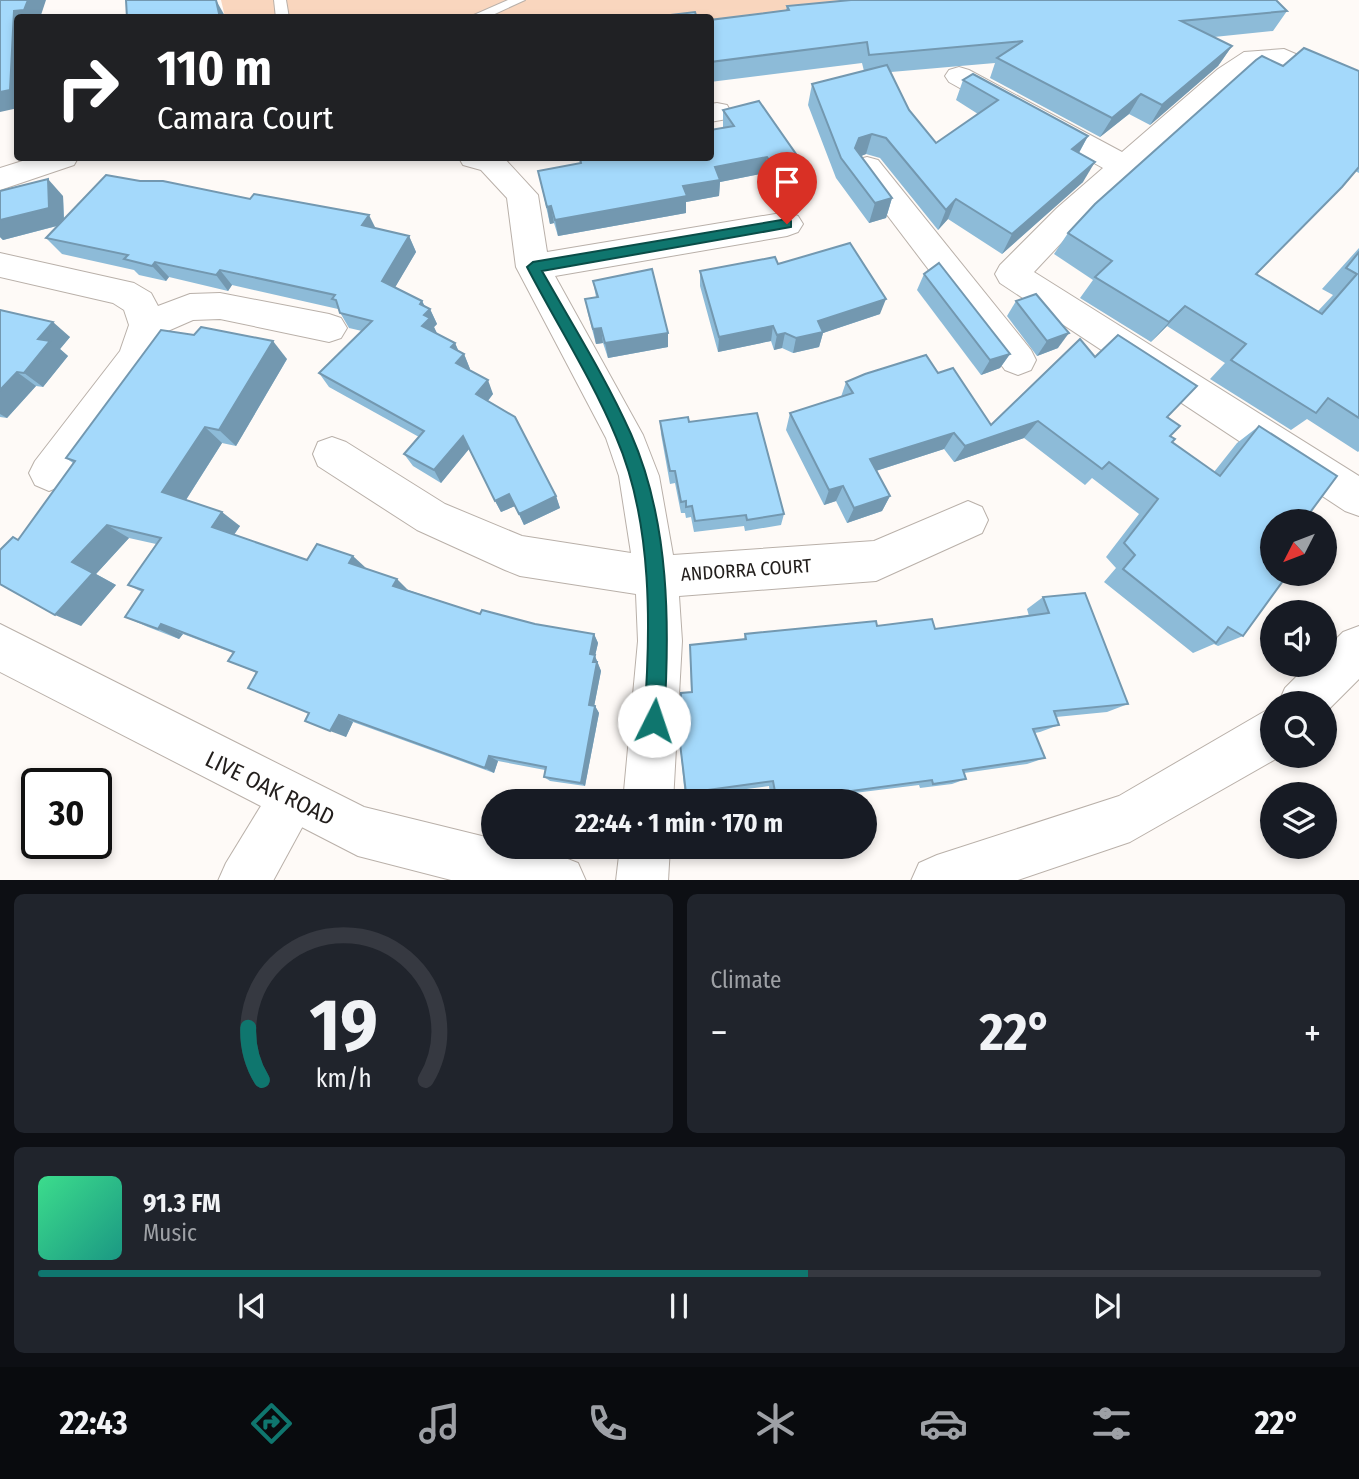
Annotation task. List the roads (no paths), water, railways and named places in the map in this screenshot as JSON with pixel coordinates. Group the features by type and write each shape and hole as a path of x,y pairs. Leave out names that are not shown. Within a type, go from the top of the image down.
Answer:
{"street":[{"path":"961,287 1012,274 1068,216 1124,166 1228,75 1254,58 1284,57 1359,92"},
{"path":"959,76 1124,166"},
{"path":"0,179 54,161"},
{"path":"490,161 522,195 533,267 624,435 639,476 656,577 660,641 649,789"},
{"path":"867,167 1018,360"},
{"path":"533,267 787,224"},
{"path":"0,265 122,292 139,302 147,325 135,358 50,473"},
{"path":"1012,274 1359,498"},
{"path":"147,325 190,307 220,306 329,328"},
{"name":"ANDORRA COURT","path":"332,454 431,517 520,556 656,577 876,561 968,520"},
{"name":"LIVE OAK ROAD","path":"0,646 25,662 292,800 358,831 560,880"},
{"path":"1314,691 1359,648"},
{"path":"937,880 1130,817 1260,742"},
{"path":"244,880 292,800"},
{"path":"642,880 644,859"}],"lane":[{"path":"483,14 519,0"}]}
